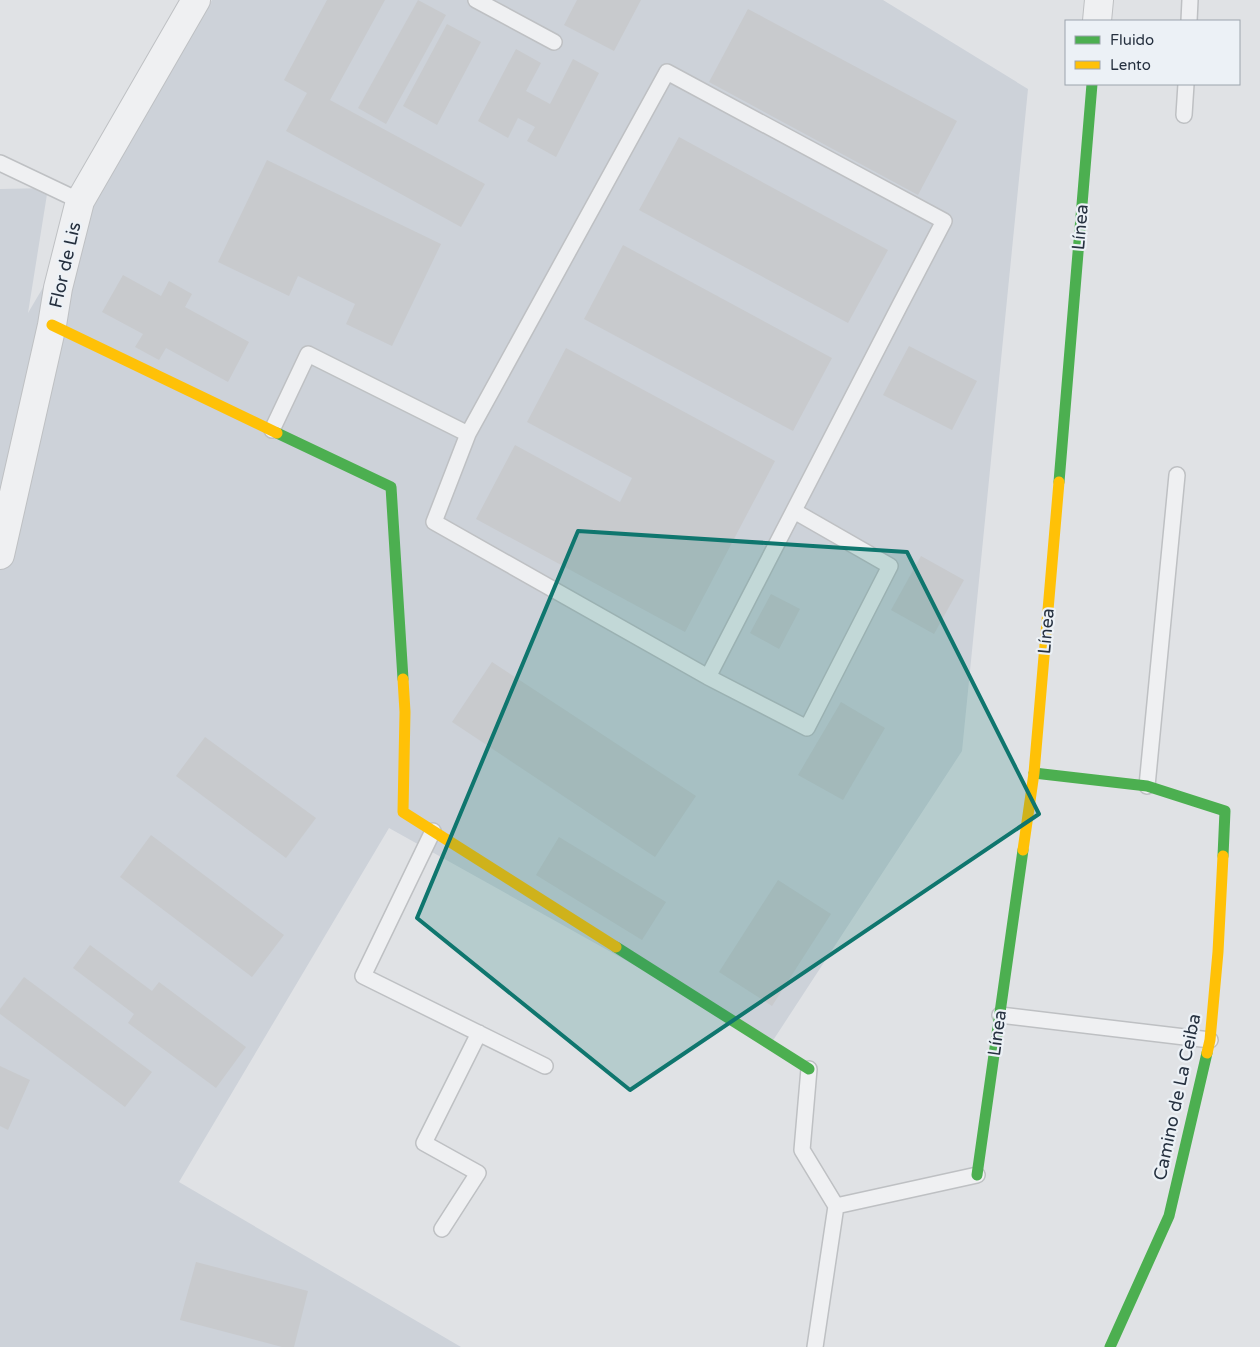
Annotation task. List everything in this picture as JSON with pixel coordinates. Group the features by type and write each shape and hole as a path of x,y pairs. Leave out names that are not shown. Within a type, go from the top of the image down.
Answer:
{"street":[{"name":"Flor de Lis","path":"0,555 52,325 58,288 80,201 196,0"},
{"path":"1098,20 1099,0"},
{"name":"Línea","path":"977,1175 1034,774 1092,85"},
{"path":"52,325 390,487 405,712 403,812 809,1069"},
{"path":"1034,774 1147,786"},
{"name":"Camino de La Ceiba","path":"1110,1347 1169,1216 1210,1040 1218,952 1225,811 1147,786"}],"lane":[{"path":"476,0 554,42"},
{"path":"1189,20 1190,0"},
{"path":"708,677 895,314 944,222 667,72 468,434 434,522 708,677 807,728 890,566 794,511"},
{"path":"1184,115 1186,85"},
{"path":"0,163 80,201"},
{"path":"272,430 308,354 468,434"},
{"path":"1147,786 1176,475"},
{"path":"433,831 363,976 545,1066"},
{"path":"1000,1015 1210,1040"},
{"path":"442,1229 478,1173 424,1143 479,1033"},
{"path":"809,1069 802,1150 836,1206 815,1347"},
{"path":"836,1206 977,1175"}],"highlighted area":[{"path":"578,531 907,552 1039,814 630,1090 417,918"}],"shaded area":[{"path":"212,0 883,0 1028,89 962,751 772,1042 389,828 179,1182 461,1347 0,1347 0,189 48,188 28,313"}],"building":[{"path":"327,0 385,0 330,100 485,184 461,227 286,131 307,93 284,80"},
{"path":"418,0 446,15 386,124 358,108"},
{"path":"577,0 641,0 614,51 564,25"},
{"path":"748,9 957,121 918,195 709,82"},
{"path":"447,24 481,42 437,125 403,106"},
{"path":"516,49 541,63 526,91 550,104 573,59 599,73 556,157 527,141 535,127 518,118 508,138 478,121"},
{"path":"679,137 888,250 848,323 639,210"},
{"path":"267,160 441,244 392,346 346,324 355,304 298,276 289,296 218,262"},
{"path":"623,245 832,358 793,431 584,319"},
{"path":"123,275 161,296 169,281 192,294 185,307 249,342 228,382 166,348 159,360 135,347 143,334 102,312"},
{"path":"909,346 977,381 952,430 883,395"},
{"path":"566,348 775,461 685,632 476,519 515,445 620,502 632,478 527,422"},
{"path":"921,556 964,580 934,634 891,610"},
{"path":"771,594 800,609 779,649 750,633"},
{"path":"492,662 696,796 655,857 452,722"},
{"path":"841,702 885,728 843,800 798,775"},
{"path":"205,737 316,818 286,858 176,776"},
{"path":"151,835 284,935 252,977 120,877"},
{"path":"559,837 666,902 642,940 536,875"},
{"path":"778,880 831,914 772,1006 719,972"},
{"path":"90,945 152,991 159,982 246,1047 216,1088 128,1023 134,1014 73,968"},
{"path":"24,977 152,1072 125,1107 0,1014 0,1009"},
{"path":"0,1066 30,1080 8,1130 0,1126"},
{"path":"196,1262 308,1291 294,1347 282,1347 180,1320"}],"traffic: fast":[{"path":"1059,482 1092,85"},
{"path":"277,433 391,487 403,679"},
{"path":"1034,773 1147,786 1225,811 1223,856"},
{"path":"977,1175 1023,850"},
{"path":"616,947 809,1069"},
{"path":"1110,1347 1169,1216 1207,1053"}],"traffic: slow":[{"path":"52,325 277,433"},
{"path":"1023,850 1034,773 1059,482"},
{"path":"403,679 405,712 403,812 616,947"},
{"path":"1207,1053 1210,1040 1218,952 1223,856"}]}
